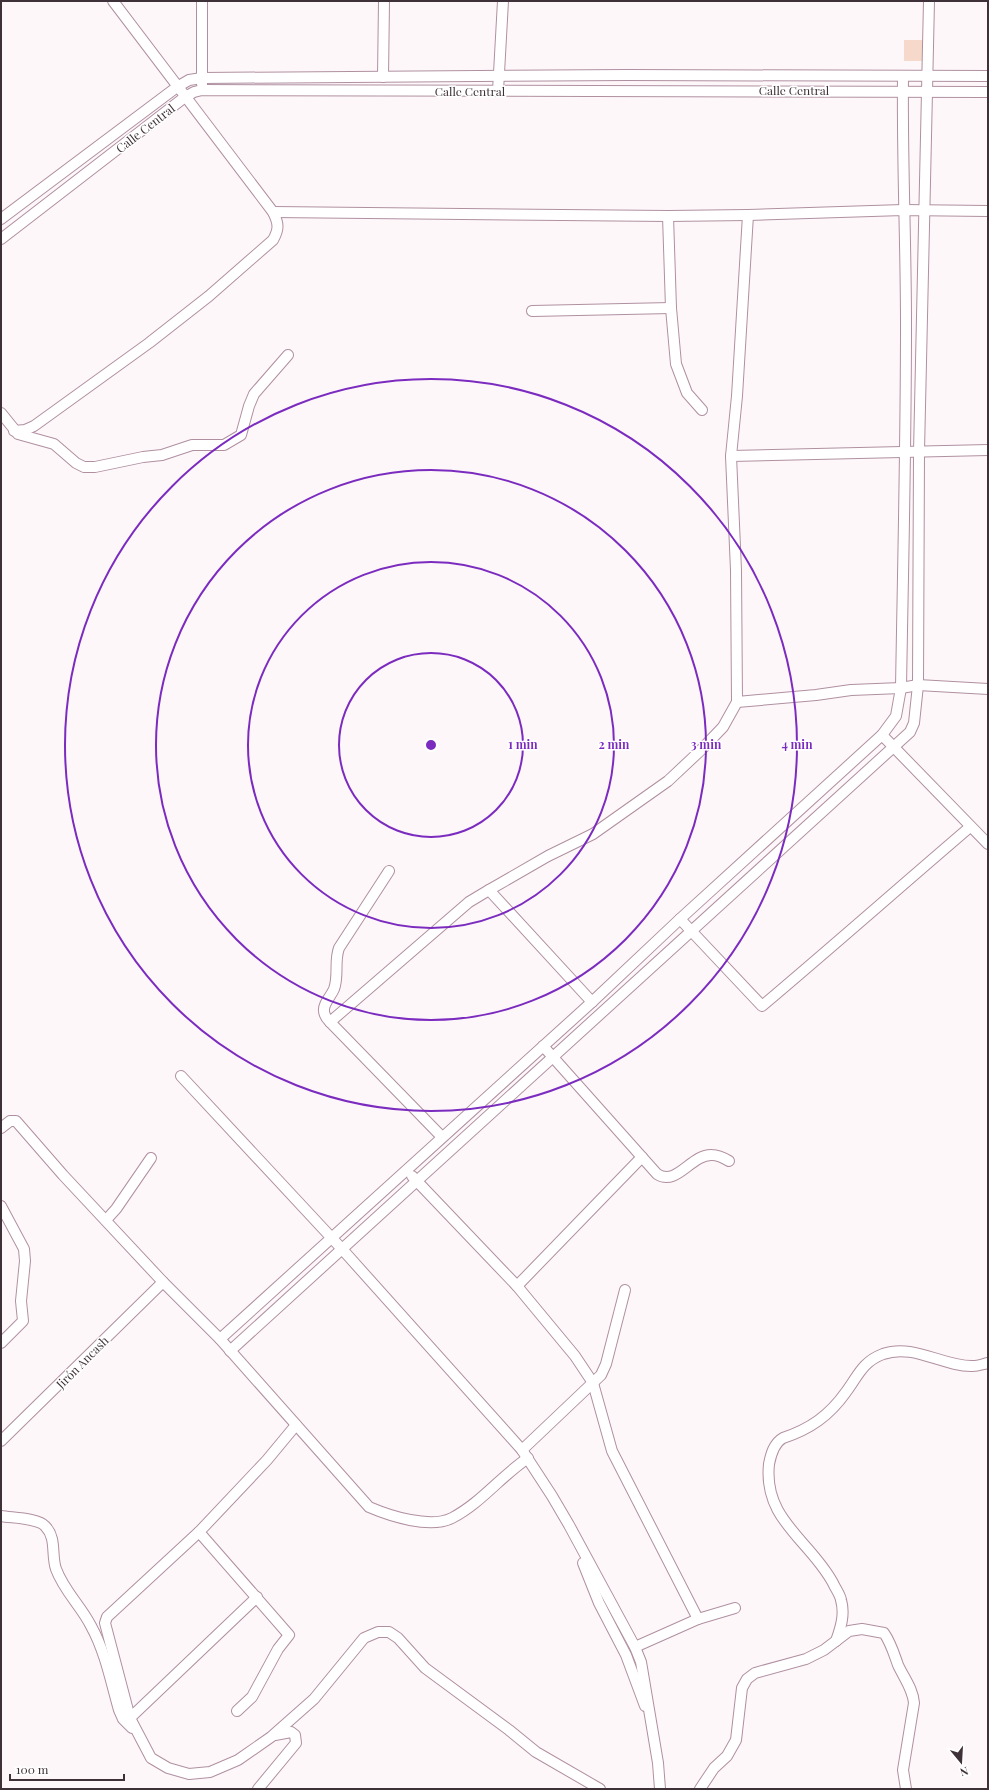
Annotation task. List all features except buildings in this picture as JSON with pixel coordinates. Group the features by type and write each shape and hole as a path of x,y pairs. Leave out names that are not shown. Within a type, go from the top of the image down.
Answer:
{"street":[{"path":"14,431 25,430 34,426 149,343 209,296 273,240 278,231 278,222 273,212 113,1"},
{"path":"202,1 202,90"},
{"path":"383,77 384,1"},
{"path":"498,91 503,1"},
{"path":"230,1351 910,732 914,723 918,685 919,452 926,75 929,1"},
{"name":"Calle Central","path":"1,219 177,87 189,80 202,78 499,75 988,76"},
{"path":"220,1339 592,1002 680,919 882,734 896,716 901,688 905,452 906,324 903,210 903,76"},
{"name":"Calle Central","path":"1,239 185,97 202,90 903,90 926,92 988,92"},
{"path":"273,212 748,216 903,210 988,211"},
{"path":"668,216 671,308 676,364 687,393 702,410"},
{"path":"330,1022 469,902 548,856 593,834 668,781 701,750 723,726 737,702 736,570 731,456 738,396 748,216"},
{"path":"532,311 671,308"},
{"path":"1,414 14,431 23,437 54,444 76,463 84,467 95,468 143,457 162,455 192,445 224,445 241,435 254,394 288,355"},
{"path":"731,456 988,450"},
{"path":"737,702 816,695 851,690 901,688 918,685 988,689"},
{"path":"882,734 988,844"},
{"path":"680,919 762,1006 828,951 970,827"},
{"path":"389,871 338,948 334,988 323,1010 324,1015 330,1022 442,1137"},
{"path":"489,890 592,1002"},
{"path":"543,1046 656,1174 662,1178 668,1178 705,1156 712,1154 729,1161"},
{"path":"181,1076 332,1238 525,1454 563,1515 635,1647 641,1662 658,1763 660,1789"},
{"path":"1,1128 10,1121 16,1121 63,1175 163,1282 220,1339 369,1507 390,1515 434,1522 451,1518 472,1505 525,1454 601,1375 606,1364 625,1290"},
{"path":"516,1286 642,1157"},
{"path":"106,1220 116,1210 151,1158"},
{"path":"406,1170 516,1286 575,1356 593,1383 612,1451 698,1619"},
{"path":"1,1206 24,1249 25,1261 21,1300 23,1321 1,1342"},
{"name":"Jirón Ancash","path":"1,1441 163,1282"},
{"path":"836,1641 843,1619 841,1599 826,1571 779,1515 772,1498 768,1474 770,1459 778,1441 817,1423 846,1393 864,1365 885,1354 897,1352 925,1354 950,1362 973,1366 988,1363"},
{"path":"296,1425 267,1460 199,1532 107,1617 105,1623 130,1718 151,1758 168,1768 189,1774 210,1772 238,1760 271,1737 314,1699 364,1638 378,1632 388,1632 398,1638 425,1668 509,1730 536,1752 600,1789"},
{"path":"563,1515 599,1603 626,1655 639,1693 651,1719"},
{"path":"1,1516 44,1524 51,1533 56,1568 61,1579 91,1625 99,1642 123,1719 140,1737"},
{"path":"199,1532 289,1635 275,1654 252,1696 237,1711"},
{"path":"130,1718 257,1597"},
{"path":"635,1647 698,1619 735,1608"},
{"path":"700,1789 714,1768 727,1756 736,1740 742,1688 747,1679 755,1673 806,1659 824,1650 848,1631 862,1630 884,1633 914,1695 903,1770 906,1789"},
{"path":"258,1789 296,1744 295,1735 290,1732 285,1732 271,1737"}],"shaded area":[{"path":"904,40 925,40 924,61 904,61"}]}
